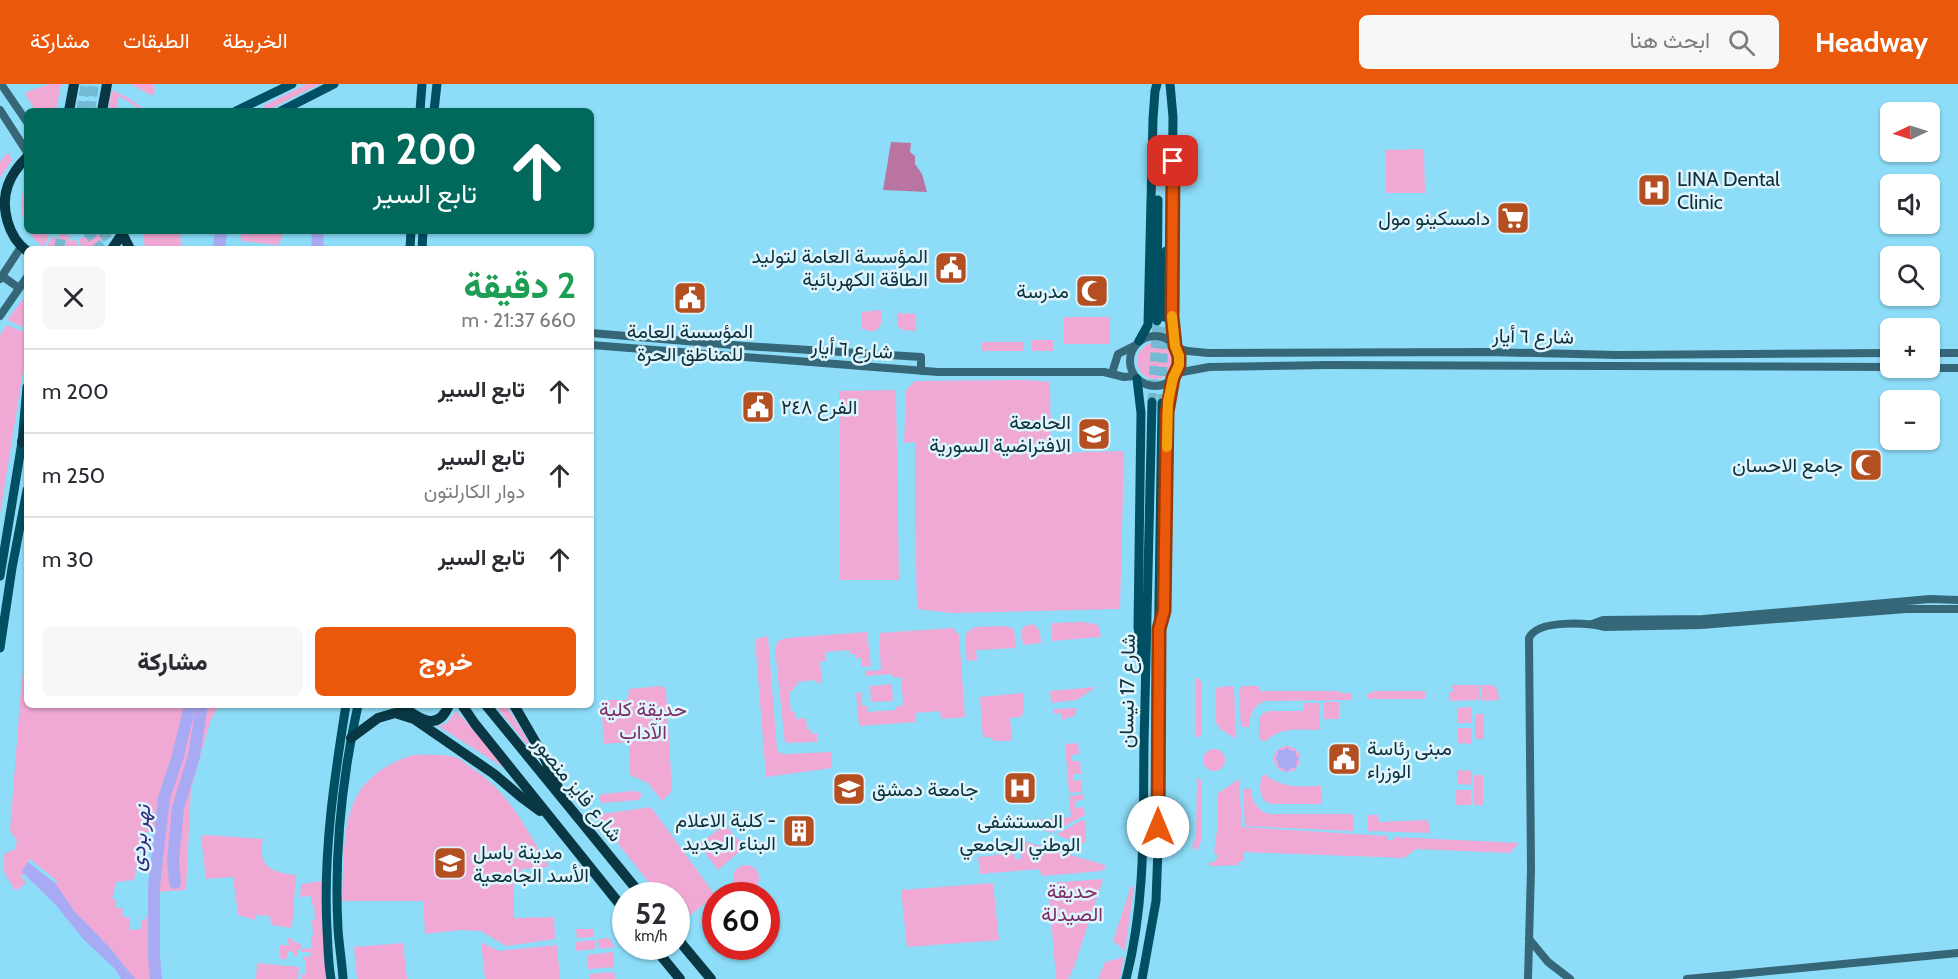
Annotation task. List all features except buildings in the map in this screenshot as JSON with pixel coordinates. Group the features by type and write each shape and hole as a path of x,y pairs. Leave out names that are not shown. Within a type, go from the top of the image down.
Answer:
{"highway":[{"path":"70,108 74,84"},
{"path":"103,108 107,84"},
{"path":"24,160 4,186 2,203 9,227 24,249"},
{"path":"22,442 24,435"},
{"path":"405,708 425,721 435,721 442,717 447,708"},
{"name":"شارع فايز منصور","path":"464,708 612,895"},
{"name":"شارع فايز منصور","path":"488,708 631,882"},
{"path":"516,708 544,757 562,798"},
{"path":"351,738 378,718 395,713 414,720 494,774 548,816"},
{"path":"690,954 711,979"},
{"path":"664,960 680,979"}],"main road":[{"path":"1,84 24,118"},
{"path":"254,107 292,84"},
{"path":"286,108 334,84"},
{"path":"420,108 422,84"},
{"path":"434,108 437,84"},
{"path":"1158,84 1161,319 1169,84"},
{"path":"1145,666 1138,627 1141,413 1136,377 1130,367 1130,360 1148,325 1153,119 1155,91 1158,84"},
{"path":"1159,629 1164,611 1167,412 1179,356 1172,317 1173,117 1169,84"},
{"path":"0,110 24,147"},
{"path":"13,130 24,122"},
{"path":"19,288 1,278 24,249"},
{"path":"0,316 24,281"},
{"name":"شارع ٦ أيار","path":"594,333 921,357 921,371"},
{"path":"1112,373 1118,354 1149,336 1166,338 1176,347"},
{"path":"639,337 639,348"},
{"name":"شارع ٦ أيار","path":"594,345 921,371 1112,373 1124,377 1136,377"},
{"path":"744,358 745,346"},
{"name":"شارع ٦ أيار","path":"1176,347 1198,353 1257,351 1618,355 1880,353"},
{"path":"801,362 802,350"},
{"path":"1256,366 1257,351"},
{"path":"840,365 841,352"},
{"path":"1940,353 1958,353"},
{"name":"شارع ٦ أيار","path":"1175,376 1209,367 1327,365 1880,367"},
{"path":"1940,368 1958,368"},
{"path":"1136,377 1148,385 1155,386 1168,383 1175,376"},
{"name":"شارع 17 نيسان","path":"1126,979 1142,878 1145,666 1157,403 1158,849 1156,891 1142,979"},
{"path":"0,576 24,420"},
{"path":"0,648 24,506"},
{"path":"1592,624 1603,620 1703,620 1930,599 1958,600"},
{"path":"1528,979 1531,868 1529,638 1534,631 1540,627 1592,624 1605,627 1701,625 1906,609 1958,609"},
{"path":"331,979 326,900 326,855 345,708"},
{"path":"343,979 338,929 339,834 351,738 357,708"},
{"path":"1529,939 1548,962 1570,979"},
{"path":"1687,979 1958,953"}],"green space":[{"path":"50,84 61,84 57,108 34,108 25,94"},
{"path":"131,84 153,84 155,91 152,96"},
{"path":"307,84 320,84 272,108 263,106"},
{"path":"111,90 127,97 143,108 138,108 119,96 117,108 109,108"},
{"path":"1424,149 1425,193 1385,193 1385,150"},
{"path":"8,152 12,160 0,178 0,162"},
{"path":"24,189 24,216 22,217 21,199"},
{"path":"30,234 49,236 44,246"},
{"path":"59,234 75,234 63,235 69,236 70,240 67,241 76,240 78,246 47,246 52,237 58,239"},
{"path":"90,234 107,234 94,246 81,246 79,239"},
{"path":"144,234 180,234 181,246 145,246"},
{"path":"240,234 282,234 278,245 241,241"},
{"path":"24,298 24,328 7,320"},
{"path":"881,310 881,324 876,331 862,329 861,312"},
{"path":"897,313 915,314 916,331 902,330 897,325"},
{"path":"1064,317 1110,317 1110,344 1064,344"},
{"path":"7,325 24,332 24,366 0,514 0,335"},
{"path":"1032,340 1053,340 1053,351 1032,351"},
{"path":"982,342 1024,342 1024,351 982,351"},
{"path":"1155,343 1168,348 1173,361 1168,374 1155,379 1142,374 1137,361 1142,348"},
{"path":"1025,380 1050,382 1051,453 1124,451 1120,609 951,613 917,609 915,442 904,443 906,390 915,381"},
{"path":"896,390 899,580 840,580 839,391"},
{"path":"1051,623 1096,624 1101,637 1052,641"},
{"path":"1033,624 1040,631 1041,643 1023,645 1021,631 1025,626"},
{"path":"1006,626 1014,629 1016,648 976,650 977,660 967,661 965,638 967,632 975,627"},
{"path":"953,628 959,635 965,717 941,719 940,711 915,713 916,722 859,726 856,693 861,692 862,706 867,706 868,712 895,710 895,707 902,706 903,702 901,677 893,678 892,674 866,676 866,671 881,670 879,633"},
{"path":"867,632 871,666 861,667 861,658 850,654 849,650 825,652 826,661 820,662 822,683 817,683 816,680 797,682 797,686 793,687 794,691 789,691 791,712 795,712 796,719 806,718 807,730 811,730 812,734 817,733 817,742 785,743 775,649 778,641 787,638"},
{"path":"768,636 777,750 785,754 831,752 832,768 766,777 755,639"},
{"path":"24,672 24,708 187,708 154,831 143,833 134,880 116,882 112,899 115,899 116,908 122,907 123,917 129,917 130,930 141,929 141,920 154,916 151,949 152,979 135,979 110,948 74,911 55,883 58,882 30,859 21,876 26,883 15,891 3,870 4,854 15,849 17,840 10,831"},
{"path":"1196,678 1199,678 1201,682 1201,735 1196,738"},
{"path":"892,684 893,701 871,702 870,686"},
{"path":"1452,685 1479,685 1480,700 1449,701 1449,692 1453,692"},
{"path":"1481,685 1493,685 1498,691 1499,700 1481,701"},
{"name":"حديقة كلية الآداب","path":"661,686 666,689 672,791 662,801 648,783 630,775 629,742 604,744 601,700 628,700 629,689"},
{"path":"1234,686 1236,739 1220,729 1216,723 1216,689"},
{"path":"1242,686 1259,686 1260,691 1340,691 1341,693 1352,693 1352,700 1265,701 1253,711 1249,727 1241,727 1239,691"},
{"path":"1096,687 1077,700 1051,703 1050,691"},
{"path":"1373,691 1426,691 1425,699 1368,699 1367,693 1373,693"},
{"path":"1023,693 1024,713 1021,717 1010,718 1012,741 993,741 992,737 983,738 980,697"},
{"path":"1324,702 1339,702 1339,719 1324,719"},
{"path":"1304,703 1320,703 1320,730 1284,731 1266,741 1259,740 1261,715 1268,711 1304,711"},
{"path":"1472,707 1472,723 1458,723 1457,708"},
{"path":"193,708 217,708 210,722 191,789 186,890 156,892 168,798"},
{"path":"497,708 508,708 541,762"},
{"path":"1077,708 1075,715 1062,720 1062,713 1053,714 1053,709"},
{"path":"456,711 514,774 438,726 447,723"},
{"path":"1475,714 1484,714 1484,739 1475,739"},
{"path":"1457,728 1472,728 1472,744 1457,743"},
{"path":"1078,743 1079,754 1071,755 1072,761 1080,761 1081,774 1073,774 1074,781 1081,780 1082,792 1069,793 1065,744"},
{"path":"1287,746 1296,750 1300,759 1296,768 1287,772 1278,768 1274,759 1278,750"},
{"path":"1214,749 1222,752 1225,760 1222,768 1214,771 1206,768 1203,760 1206,752"},
{"path":"429,754 457,758 496,787 506,799 549,867 522,869 522,879 513,880 514,918 554,917 555,939 506,946 481,931 460,930 425,934 423,901 342,901 346,832 350,812 358,795 370,779 388,766 413,755"},
{"path":"1457,770 1472,771 1472,785 1457,784"},
{"path":"1265,774 1284,784 1321,786 1322,804 1266,802 1262,797 1260,786 1262,776"},
{"path":"1474,775 1483,775 1483,805 1474,805"},
{"path":"1197,777 1201,780 1201,841 1197,851 1192,847 1196,835"},
{"path":"1239,779 1242,827 1387,836 1387,840 1393,840 1394,837 1519,843 1510,853 1416,849 1404,858 1243,852 1244,861 1238,862 1239,865 1210,866 1210,862 1215,862 1218,856 1214,852 1217,830 1217,794"},
{"path":"1243,789 1251,789 1252,798 1256,804 1269,814 1353,814 1353,831 1245,826"},
{"path":"1456,790 1471,790 1471,805 1456,805"},
{"path":"640,792 642,796 638,800 602,803 599,798 602,794"},
{"path":"1083,794 1083,800 1076,801 1076,808 1084,807 1085,815 1051,833 1020,821 1071,817 1069,796"},
{"path":"651,807 706,882 702,882 702,906 690,916 690,882 649,882 595,815"},
{"path":"1367,815 1378,815 1379,822 1428,820 1430,833 1368,831"},
{"path":"1082,820 1085,821 1086,840 1084,844 1057,834"},
{"path":"725,824 741,843 741,850 718,870 699,845"},
{"path":"201,836 263,839 262,856 268,867 296,875 292,928 271,925 270,916 255,915 255,920 238,915 233,877 206,879"},
{"path":"1019,840 1105,865 1106,868 1101,871 1043,876 1038,869 980,874 978,857 1014,853 1015,859 1021,859 1020,847 1017,847"},
{"path":"741,866 751,866 758,873 758,882 734,882 734,873"},
{"name":"حديقة الصيدلة","path":"1103,879 1074,967 1068,979 1056,979 1048,883"},
{"path":"322,881 323,939 328,979 302,979 302,974 306,974 306,961 303,957 311,956 310,952 297,949 298,956 294,956 293,952 288,951 286,960 279,958 280,945 289,945 287,938 292,938 293,942 300,943 302,949 311,948 312,920 315,920 314,905 311,905 311,896 300,897 301,884"},
{"path":"993,883 999,940 907,947 901,890"},
{"path":"1131,886 1134,886 1125,951 1113,941"},
{"path":"576,929 593,929 594,937 577,938"},
{"path":"609,938 612,947 599,949 598,939"},
{"path":"595,940 596,949 576,951 575,942"},
{"path":"481,942 499,951 557,945 560,979 485,979"},
{"path":"403,943 407,979 357,979 354,947"},
{"path":"612,952 614,967 588,969 587,955"},
{"path":"1124,957 1120,979 1098,979 1105,962"},
{"path":"257,963 299,967 298,979 256,979"},
{"path":"614,972 615,979 589,979 589,974"}],"shaded area":[{"path":"891,142 911,143 910,152 915,156 915,164 922,174 927,192 883,190"}],"water":[{"path":"1287,747 1291,751 1296,751 1299,759 1296,762 1297,767 1287,772 1279,768 1275,759 1278,756 1278,750 1284,750"},
{"path":"28,862 55,883 74,911 110,948 135,979 121,979 115,969 83,939 55,904 22,872"}],"waterway":[{"name":"نهر بردى","path":"219,246 221,234"},
{"name":"نهر بردى","path":"317,246 318,234"},
{"name":"نهر بردى","path":"156,979 154,886 164,798 178,756 189,708"},
{"path":"175,883 173,860 178,808 194,756 202,708"}],"tunnel":[{"path":"82,108 86,84"},
{"path":"90,108 94,84"},
{"path":"60,246 62,234"},
{"path":"89,234 99,246"},
{"path":"104,234 113,246"},
{"path":"1162,403 1164,317"},
{"path":"1152,402 1157,321"}],"slow traffic":[{"path":"1167,447 1168,401 1173,378 1179,365 1172,316"}],"place":[{"name":"LINA Dental Clinic","path":"1654,190"},
{"name":"دامسكينو مول","path":"1513,218"},
{"name":"المؤسسة العامة لتوليد الطاقة الكهربائية","path":"951,268"},
{"name":"مدرسة","path":"1092,291"},
{"name":"المؤسسة العامة للمناطق الحرة","path":"690,298"},
{"name":"الفرع ٢٤٨","path":"758,407"},
{"name":"الحامعة الافتراضية السورية","path":"1094,434"},
{"name":"جامع الاحسان","path":"1866,465"},
{"name":"مبنى رئاسة الوزراء","path":"1344,759"},
{"name":"المستشفى الوطني الجامعي","path":"1020,788"},
{"name":"جامعة دمشق","path":"849,789"},
{"name":"كلية الاعلام - البناء الجديد","path":"799,831"},
{"name":"مدينة باسل الأسد الجامعية","path":"450,863"}],"route":[{"path":"1158,827 1159,629 1164,611 1167,412 1173,378 1179,365 1172,327 1173,161"}]}
